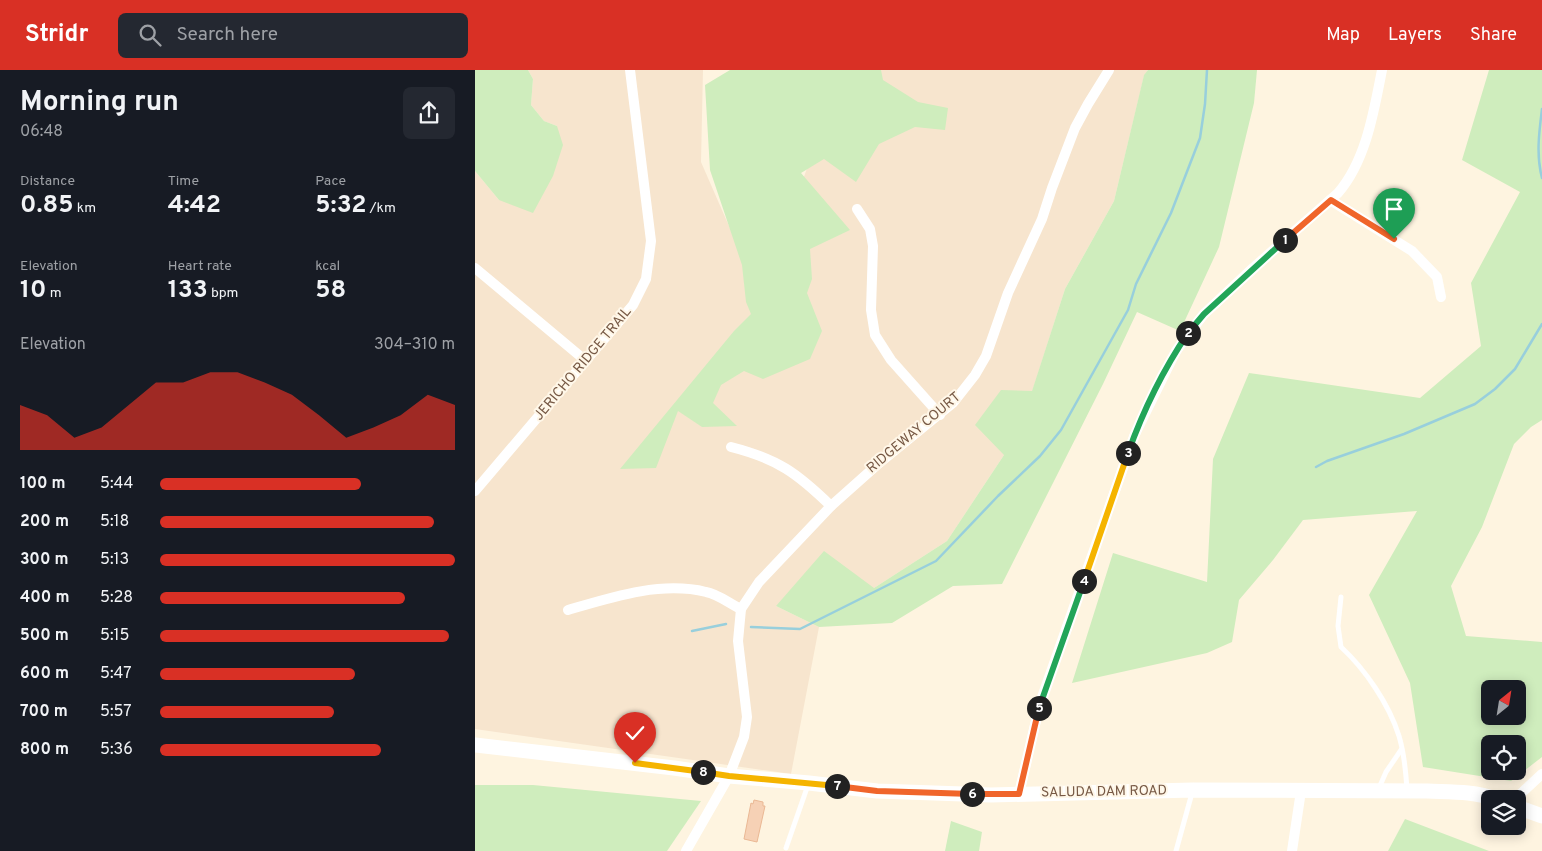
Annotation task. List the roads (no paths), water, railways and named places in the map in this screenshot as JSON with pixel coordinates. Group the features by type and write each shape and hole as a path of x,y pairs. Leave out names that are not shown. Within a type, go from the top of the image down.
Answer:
{"street":[{"name":"JERICHO RIDGE TRAIL","path":"475,491 633,306 646,279 651,240 630,70"},
{"name":"RIDGEWAY COURT","path":"686,851 729,776 744,737 747,717 738,641 741,609 759,582 831,506 877,465 940,415 965,390 987,356 1008,293 1041,219 1075,128 1109,70"},
{"path":"1019,794 1040,702 1135,434 1163,375 1188,333 1204,314 1253,268 1331,200 1345,185 1359,158 1370,123 1382,70"},
{"path":"1331,200 1412,251 1437,277 1441,297"},
{"path":"857,209 870,229 873,246 871,310 875,335 891,360 940,415"},
{"path":"475,268 586,361"},
{"path":"731,447 775,461 792,472 831,506"},
{"path":"568,610 627,594 658,589 682,588 708,592 741,609"},
{"name":"SALUDA DAM ROAD","path":"475,745 729,776 877,791 991,795 1193,790 1407,791 1465,793 1481,796"},
{"path":"1525,790 1542,774"},
{"path":"1291,851 1301,791"},
{"path":"1526,810 1542,816"}],"lane":[{"path":"1341,597 1338,626 1341,647 1356,660 1371,680 1387,709 1399,736 1407,791"},
{"path":"1377,791 1386,772 1401,750"},
{"path":"786,848 809,783"},
{"path":"1176,851 1193,790"}],"waterway":[{"path":"751,627 800,629 936,561 998,496 1040,456 1061,430 1128,310 1136,284 1171,213 1200,138 1207,70"},
{"path":"1542,109 1539,135 1542,178"},
{"path":"1316,467 1327,461 1404,434 1475,404 1495,389 1515,369 1542,324"},
{"path":"692,631 726,624"}]}
